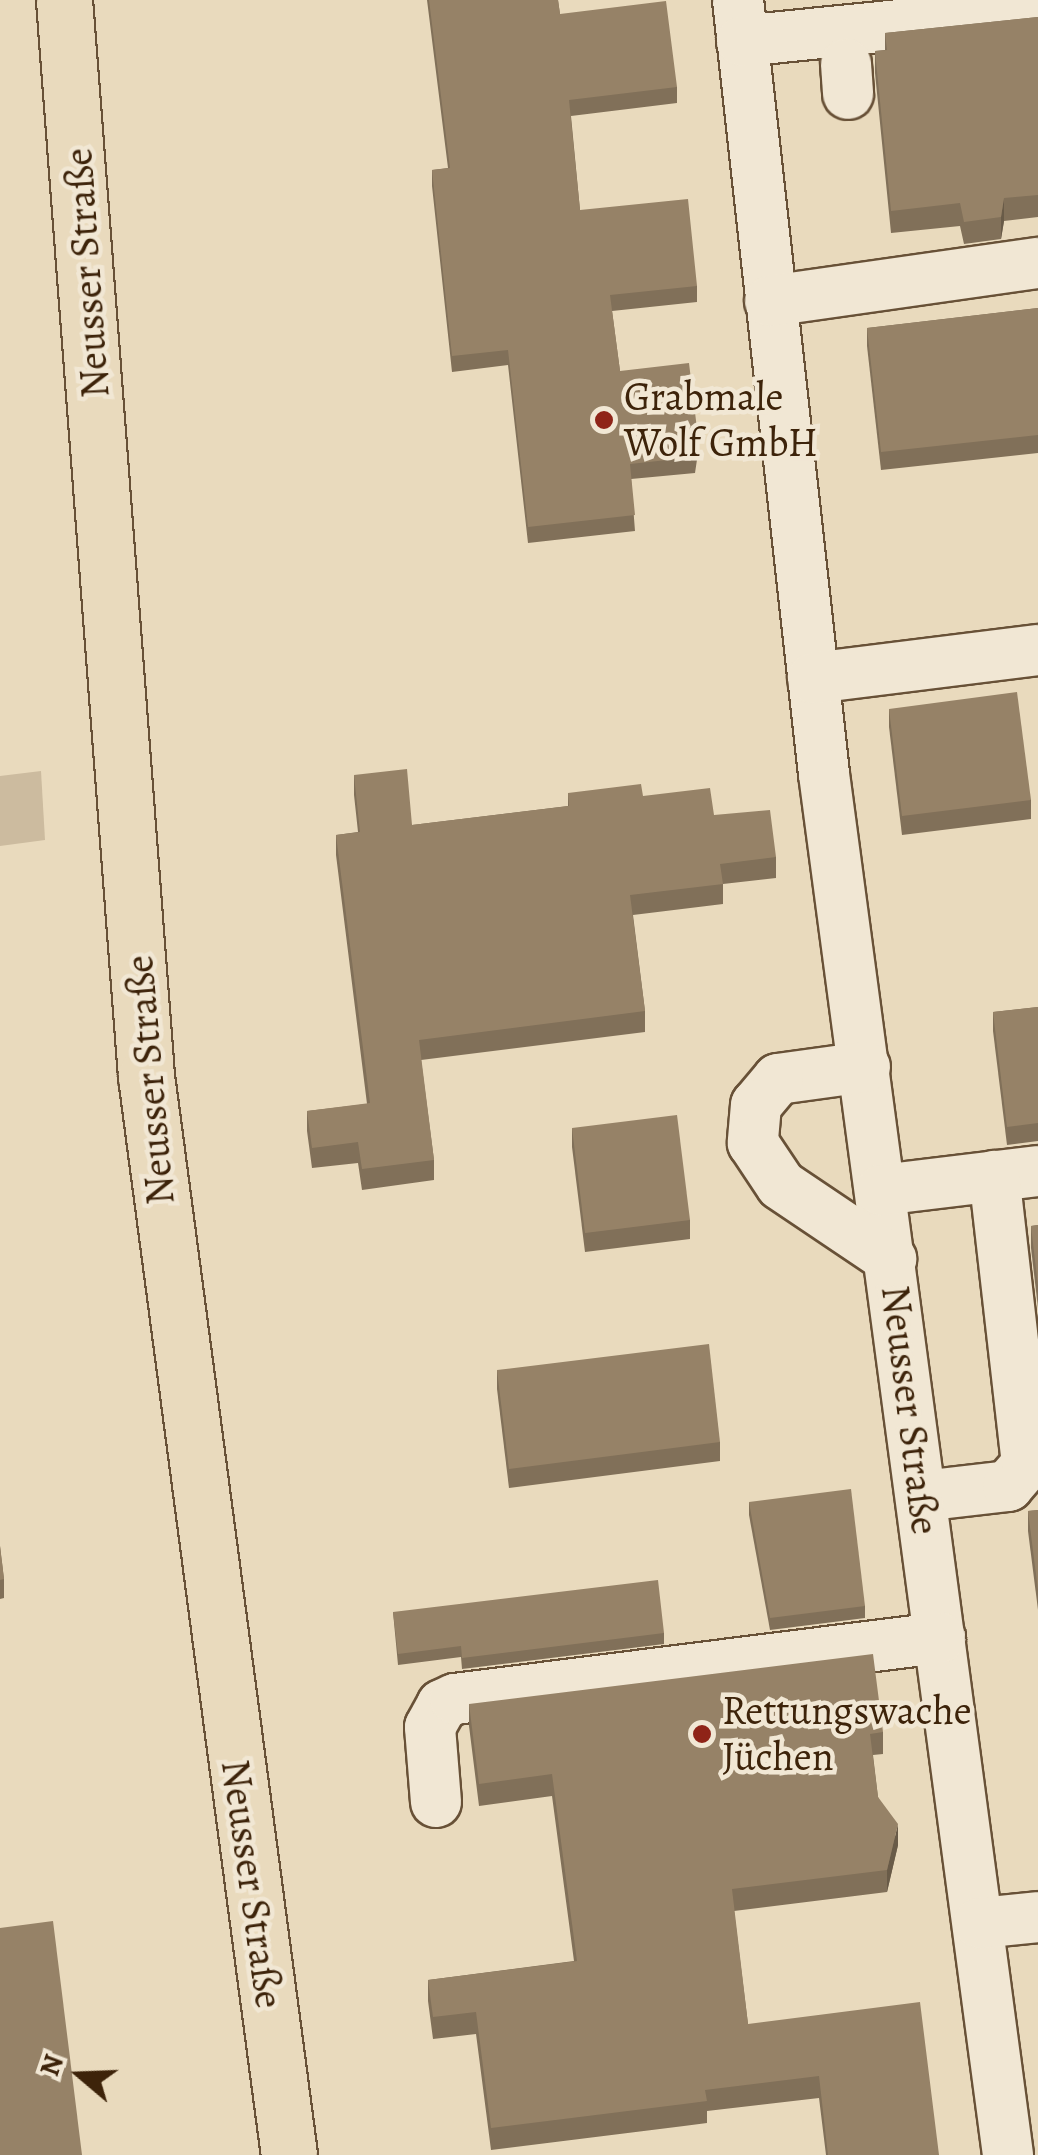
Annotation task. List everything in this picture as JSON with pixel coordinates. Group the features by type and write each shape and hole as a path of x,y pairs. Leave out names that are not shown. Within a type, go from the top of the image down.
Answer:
{"main road":[{"name":"Neusser Straße","path":"64,0 146,1076 289,2155"}],"street":[{"path":"742,39 1038,11"},
{"path":"742,39 847,79 1038,42"},
{"name":"Neusser Straße","path":"742,39 813,678 1008,2155"},
{"path":"770,301 865,270 1038,263"},
{"path":"813,678 1038,650"},
{"name":"Neusser Straße","path":"865,1067 778,1079 756,1106 753,1142 781,1185 891,1259"},
{"path":"882,1190 1016,1174 1027,1464 1008,1486 922,1496"},
{"path":"436,1802 430,1727 442,1705 455,1699 940,1638"},
{"path":"979,1924 1038,1917"}],"shaded area":[{"path":"41,771 45,840 0,846 0,776"}],"building":[{"path":"429,0 558,0 560,14 666,1 677,87 569,100 580,210 688,199 697,286 610,295 620,371 689,363 698,437 695,457 630,464 635,515 528,527 508,350 452,356 432,170 450,168"},
{"path":"1038,17 1038,195 1004,198 1001,217 964,222 960,203 891,211 875,51 887,50 885,33"},
{"path":"1038,308 1038,435 881,452 867,328"},
{"path":"1017,692 1031,800 902,816 889,709"},
{"path":"407,769 412,825 569,806 568,793 641,784 643,796 710,788 714,815 770,810 776,857 720,864 723,884 630,895 645,1011 419,1040 434,1160 362,1169 358,1142 312,1148 307,1111 370,1103 336,835 360,832 354,775"},
{"path":"1038,1007 1038,1123 1007,1127 993,1012"},
{"path":"677,1115 690,1220 585,1233 572,1128"},
{"path":"1038,1225 1038,1286 1031,1226"},
{"path":"709,1344 720,1442 509,1469 497,1370"},
{"path":"851,1489 865,1606 770,1618 749,1502"},
{"path":"1038,1510 1038,1590 1028,1511"},
{"path":"0,1546 4,1579 0,1580"},
{"path":"658,1580 664,1633 462,1658 461,1646 398,1654 393,1612"},
{"path":"873,1654 883,1732 870,1734 878,1797 898,1824 887,1870 732,1889 748,2024 920,2002 939,2155 828,2155 819,2076 705,2090 707,2101 491,2128 476,2012 433,2017 428,1980 577,1961 552,1774 479,1784 469,1704"},
{"path":"53,1921 82,2155 0,2155 0,1928"}],"place":[{"name":"Grabmale Wolf GmbH","path":"604,420"},
{"name":"Rettungswache Jüchen","path":"702,1734"}]}
